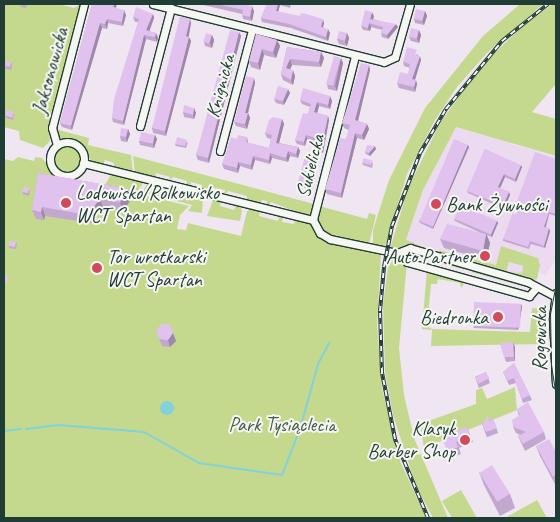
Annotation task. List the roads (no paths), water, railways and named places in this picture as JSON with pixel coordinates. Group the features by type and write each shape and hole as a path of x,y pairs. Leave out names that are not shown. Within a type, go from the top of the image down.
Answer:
{"street":[{"name":"Jaksonowicka","path":"57,145 52,128 84,4"},
{"path":"153,4 374,62 391,61 398,50 410,4"},
{"path":"140,126 171,8"},
{"name":"Knignicka","path":"220,151 252,30"},
{"name":"Sukielicka","path":"355,56 313,220 320,233 330,239 402,253"},
{"path":"68,142 79,147 84,163 74,175 59,174 50,162 51,152 57,145 68,142"},
{"path":"84,163 313,220"},
{"path":"536,288 528,296 407,262 402,253 410,248 528,282 536,288 556,295"},
{"path":"466,278 469,266"},
{"name":"Rogowska","path":"556,295 556,384"}],"water":[{"path":"164,401 170,401 174,408 170,415 164,415 160,411 160,405"}],"waterway":[{"path":"26,429 59,425 144,432 199,463 282,475 300,429 318,364 329,343"},
{"path":"4,431 21,429"}],"tram line":[{"path":"556,283 550,313 551,365 556,396"}],"railway":[{"path":"428,518 395,439 382,373 380,311 384,267 392,226 420,153 446,109 502,41 548,4"}],"place":[{"name":"Lodowisko/Rolkowisko WCT Spartan","path":"66,203"},
{"name":"Bank Żywności","path":"436,204"},
{"name":"Auto Partner","path":"485,256"},
{"name":"Tor wrotkarski WCT Spartan","path":"97,268"},
{"name":"Biedronka","path":"498,317"},
{"name":"Klasyk Barber Shop","path":"465,440"}],"park label":[{"name":"Park Tysiąclecia","path":"282,424"}]}
